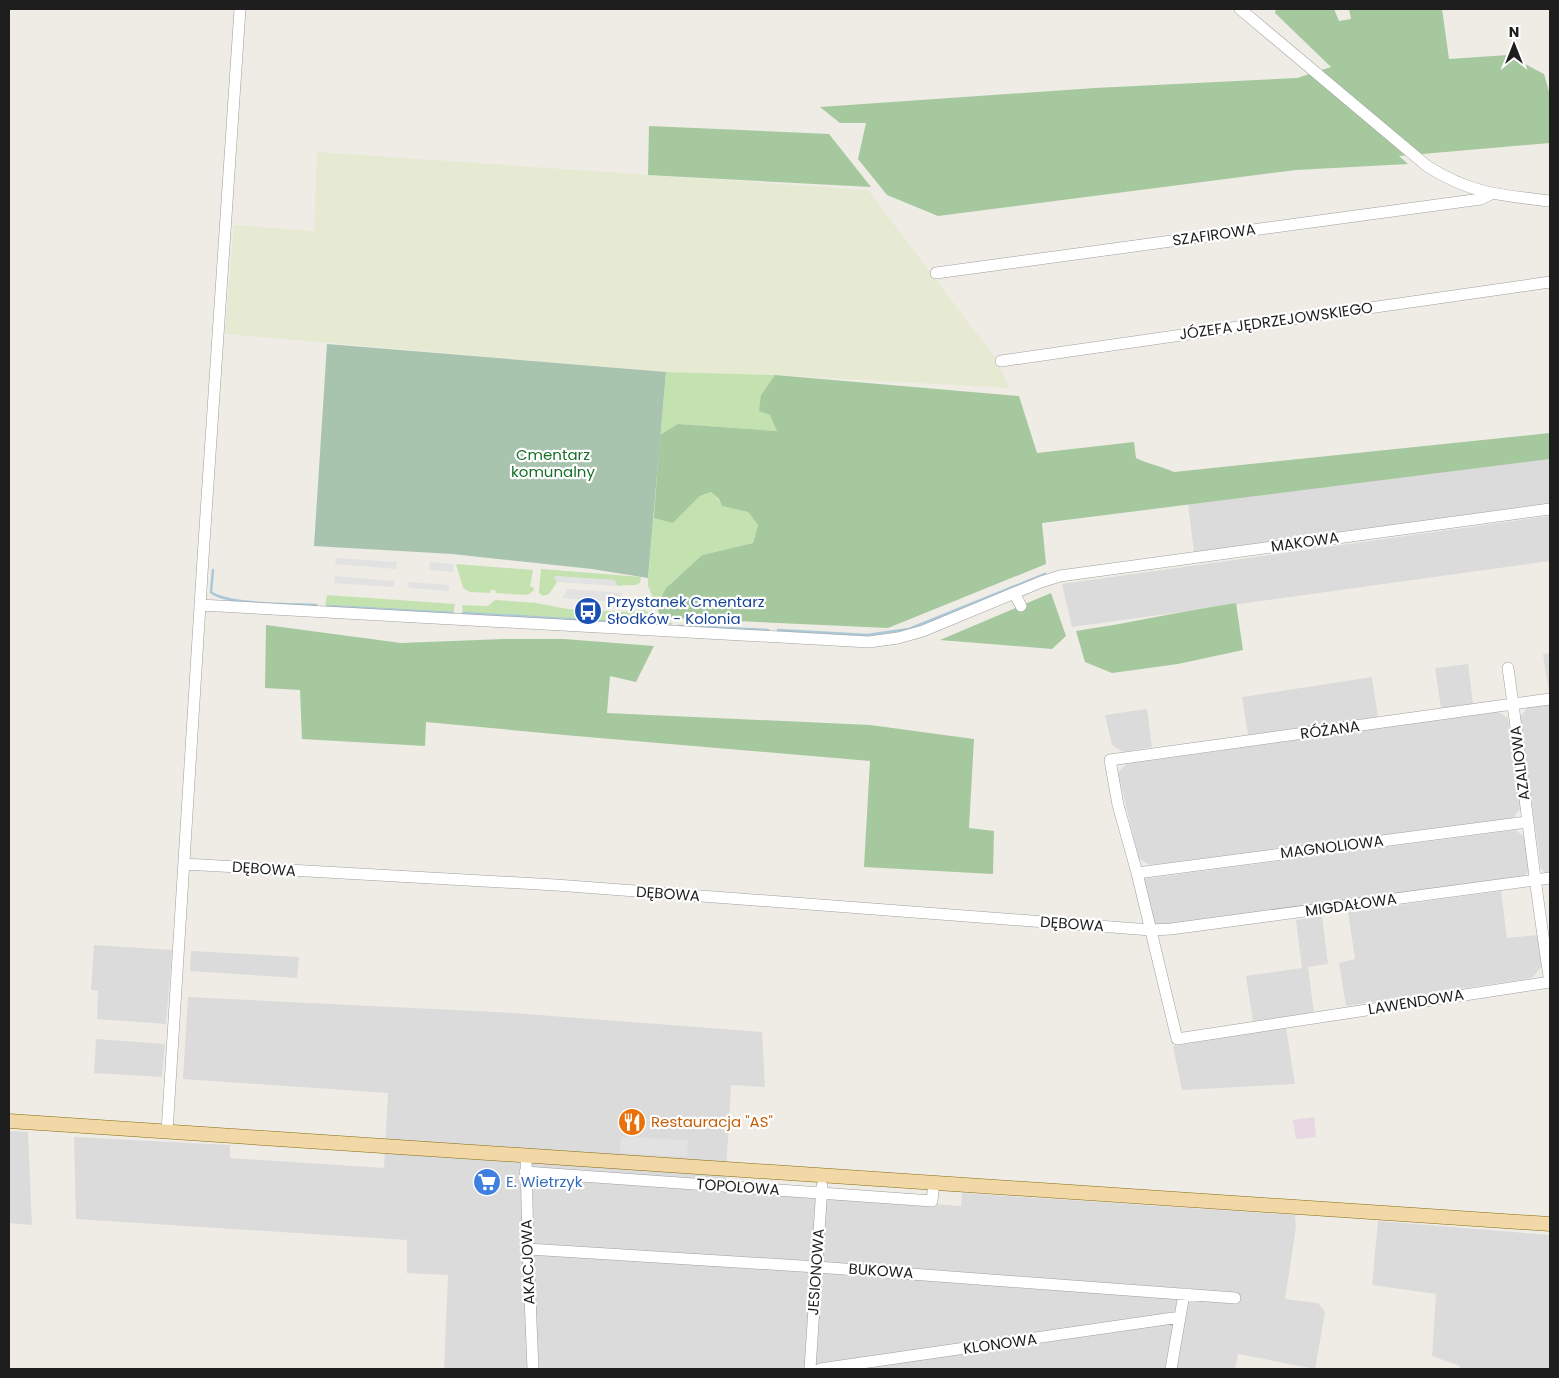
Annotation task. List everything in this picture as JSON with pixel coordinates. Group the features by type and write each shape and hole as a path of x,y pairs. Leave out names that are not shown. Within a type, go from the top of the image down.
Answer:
{"main road":[{"path":"9,1121 1550,1224"}],"street":[{"path":"168,1132 200,605 240,9"},
{"path":"1240,9 1427,166 1445,178 1463,186 1491,194 1550,201"},
{"name":"SZAFIROWA","path":"936,273 1481,199 1491,194"},
{"name":"JÓZEFA JĘDRZEJOWSKIEGO","path":"1001,361 1550,282"},
{"name":"MAKOWA","path":"200,605 773,632 869,642 898,638 924,631 1060,576 1550,509"},
{"path":"1014,593 1021,606"},
{"name":"AZALIOWA","path":"1508,668 1536,880"},
{"name":"RÓŻANA","path":"1137,873 1116,798 1110,760 1550,699"},
{"name":"MAGNOLIOWA","path":"1137,873 1527,822"},
{"name":"DĘBOWA","path":"184,864 556,885 1151,930"},
{"path":"1137,873 1151,930"},
{"name":"MIGDAŁOWA","path":"1151,930 1171,930 1550,878"},
{"name":"LAWENDOWA","path":"1151,930 1177,1039 1550,984 1536,880"},
{"name":"AKACJOWA","path":"526,1156 525,1172 533,1369"},
{"name":"TOPOLOWA","path":"525,1172 932,1201 934,1182"},
{"name":"JESIONOWA","path":"810,1369 822,1175"},
{"name":"BUKOWA","path":"528,1249 817,1267 1235,1298"},
{"path":"1171,1369 1184,1294"},
{"name":"KLONOWA","path":"820,1369 894,1364 1180,1317"}],"shaded area":[{"path":"1549,459 1550,503 1194,552 1188,504"},
{"path":"1550,516 1550,561 1072,627 1062,584"},
{"path":"336,558 397,562 396,569 335,564"},
{"path":"430,562 454,564 453,572 429,570"},
{"path":"335,576 395,581 394,587 334,583"},
{"path":"554,576 614,580 618,586 557,582"},
{"path":"409,582 449,585 449,591 408,588"},
{"path":"568,589 623,593 617,602 562,598"},
{"path":"1550,653 1550,693 1549,693 1543,654"},
{"path":"1468,664 1473,704 1441,708 1435,668"},
{"path":"1372,677 1378,717 1248,735 1242,697"},
{"path":"1550,705 1550,873 1547,874 1541,869 1520,718 1527,708"},
{"path":"1147,709 1152,747 1123,752 1112,745 1105,715"},
{"path":"1498,712 1508,718 1521,808 1513,818 1150,865 1139,859 1118,773 1126,764"},
{"path":"1515,830 1525,837 1529,871 1524,876 1155,927 1143,879"},
{"path":"1501,891 1507,938 1538,935 1542,966 1532,978 1346,1006 1339,963 1355,959 1348,912"},
{"path":"1322,916 1328,964 1308,967 1314,1013 1253,1021 1246,976 1302,968 1296,920"},
{"path":"94,945 172,950 166,1024 97,1019 98,991 91,990"},
{"path":"191,951 299,957 297,978 190,971"},
{"path":"188,997 513,1013 762,1032 765,1087 731,1085 725,1190 961,1206 962,1193 1295,1215 1296,1227 1285,1299 1318,1303 1325,1312 1315,1369 1238,1354 1235,1369 444,1369 448,1275 407,1273 407,1240 76,1219 74,1137 230,1145 230,1158 384,1168 388,1093 183,1079"},
{"path":"1286,1028 1295,1084 1182,1090 1173,1046"},
{"path":"96,1039 165,1044 162,1077 94,1073"},
{"path":"1314,1117 1316,1137 1296,1139 1293,1120"},
{"path":"9,1131 28,1132 32,1225 9,1223"},
{"path":"621,1137 688,1140 687,1157 620,1153"},
{"path":"1378,1221 1550,1235 1550,1369 1460,1369 1460,1366 1432,1356 1436,1294 1372,1285"}],"green space":[{"path":"1276,9 1334,9 1339,21 1351,19 1349,9 1442,9 1449,59 1508,55 1544,74 1550,95 1550,143 1399,156 1408,164 1296,170 938,216 887,195 858,159 866,123 840,123 820,107 1095,88 1297,78 1331,67 1275,13"},
{"path":"649,126 829,134 871,187 648,175"},
{"path":"317,152 868,190 996,359 1009,388 775,375 666,372 225,334 234,225 314,231"},
{"name":"Cmentarz komunalny","path":"327,344 666,372 648,578 592,569 452,554 314,546"},
{"path":"666,372 775,375 761,395 778,431 678,424 673,523 700,496 711,492 722,506 748,512 758,525 753,543 702,555 670,584 660,600 658,609 648,586 648,580"},
{"path":"775,375 1019,396 1037,453 1134,442 1136,458 1174,472 1550,433 1550,459 1042,523 1046,564 888,628 673,618 659,614 660,600 666,588 702,555 753,543 758,525 748,512 722,506 719,499 711,492 700,496 673,523 654,518 660,435 678,424 777,431 770,415 759,411 761,395"},
{"path":"456,564 533,570 530,587 533,587 534,590 528,595 496,593 495,590 491,590 490,593 470,592 463,588"},
{"path":"541,569 641,577 640,583 618,586 614,580 554,576 557,582 549,594 543,596 539,593"},
{"path":"1051,593 1066,636 1052,649 940,640"},
{"path":"327,595 455,604 453,614 325,607"},
{"path":"495,600 536,603 584,610 584,613 592,614 593,610 619,612 645,610 660,621 673,623 670,627 463,614 462,605 488,606"},
{"path":"1236,603 1243,650 1178,664 1112,673 1085,662 1076,631 1196,610"},
{"path":"266,625 401,643 564,639 654,646 636,682 610,676 607,713 870,725 974,739 969,828 994,831 993,874 864,867 870,761 426,722 425,746 302,739 300,690 265,688"}],"waterway":[{"path":"213,570 211,592 219,596 245,602 316,605"},
{"path":"778,630 867,635 909,629 1045,574"},
{"path":"328,606 453,613"},
{"path":"463,613 669,625"},
{"path":"679,626 768,630"}],"place":[{"name":"Przystanek Cmentarz Słodków - Kolonia","path":"588,611"},
{"name":"Restauracja \"AS\"","path":"632,1122"},
{"name":"E. Wietrzyk","path":"487,1182"}]}
